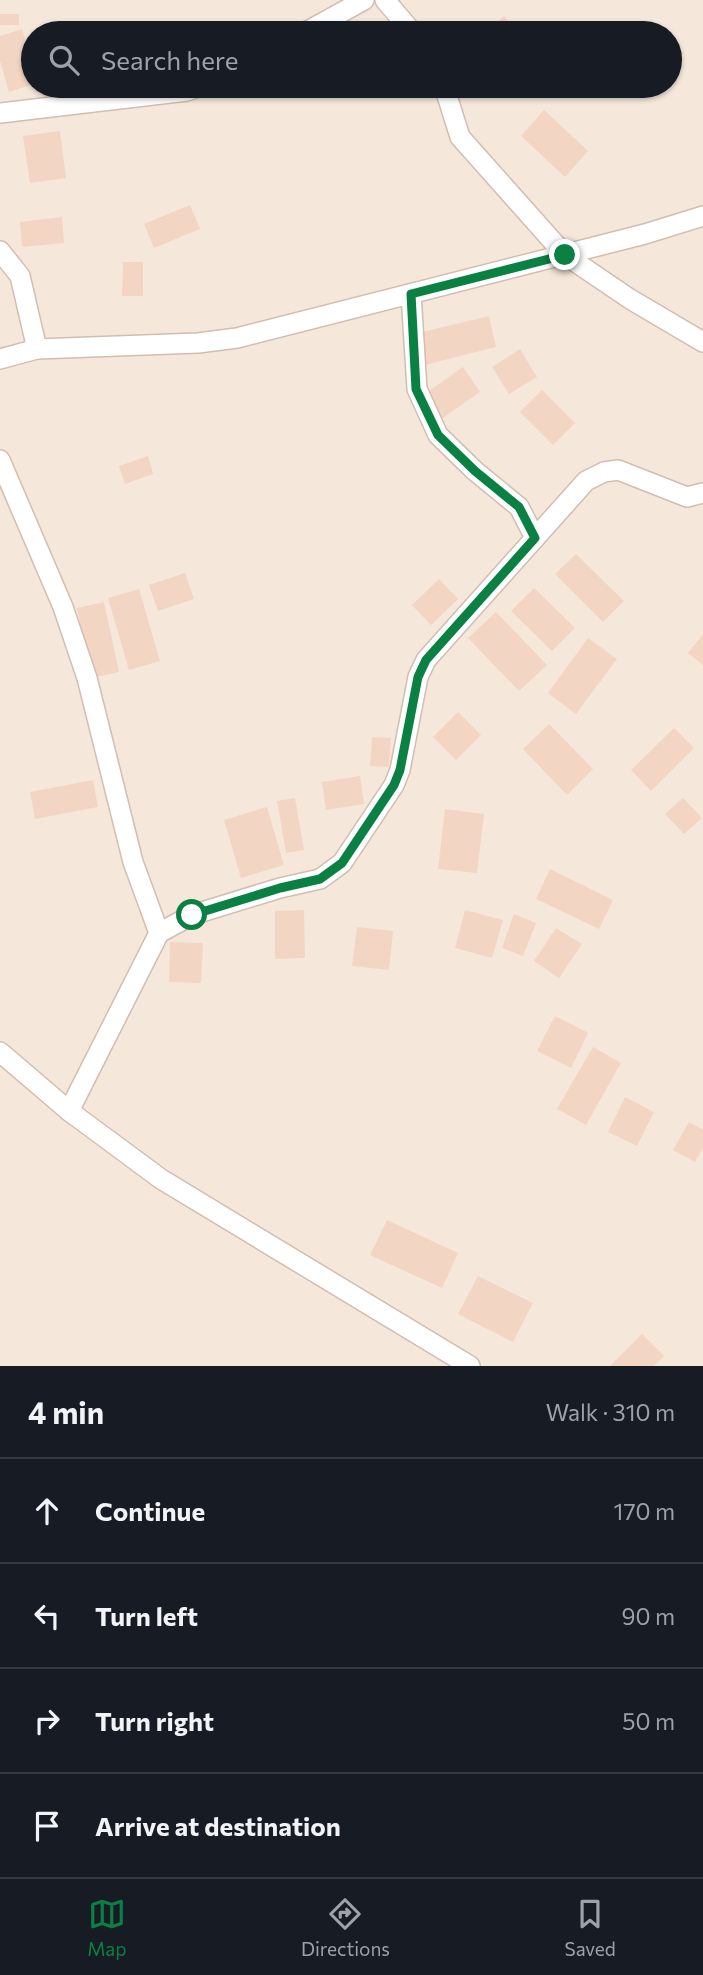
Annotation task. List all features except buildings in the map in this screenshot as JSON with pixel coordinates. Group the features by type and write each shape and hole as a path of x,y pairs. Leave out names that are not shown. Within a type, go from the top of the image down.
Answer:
{"street":[{"path":"326,21 364,0"},
{"path":"385,0 403,21"},
{"path":"0,113 128,98"},
{"path":"448,98 460,136 565,255 630,299 703,342"},
{"path":"0,359 37,349 198,343 237,338 565,255 703,216"},
{"path":"0,251 20,276 37,349"},
{"path":"411,294 416,389 438,435 475,471 519,507 535,538"},
{"path":"0,460 63,607 87,678 133,862 159,933"},
{"path":"69,1111 159,933 192,915 280,888 320,879 342,863 394,785 400,770 418,677 426,660 586,481 604,472 618,470 687,497 703,493"},
{"path":"0,1052 69,1111 161,1179 470,1366"}],"shaded area":[{"path":"0,0 703,0 703,1366 0,1366"}],"route":[{"path":"192,915 280,888 320,879 342,863 394,785 400,770 418,677 426,660 535,538 516,503 475,471 438,435 416,389 411,294 565,255"}]}
